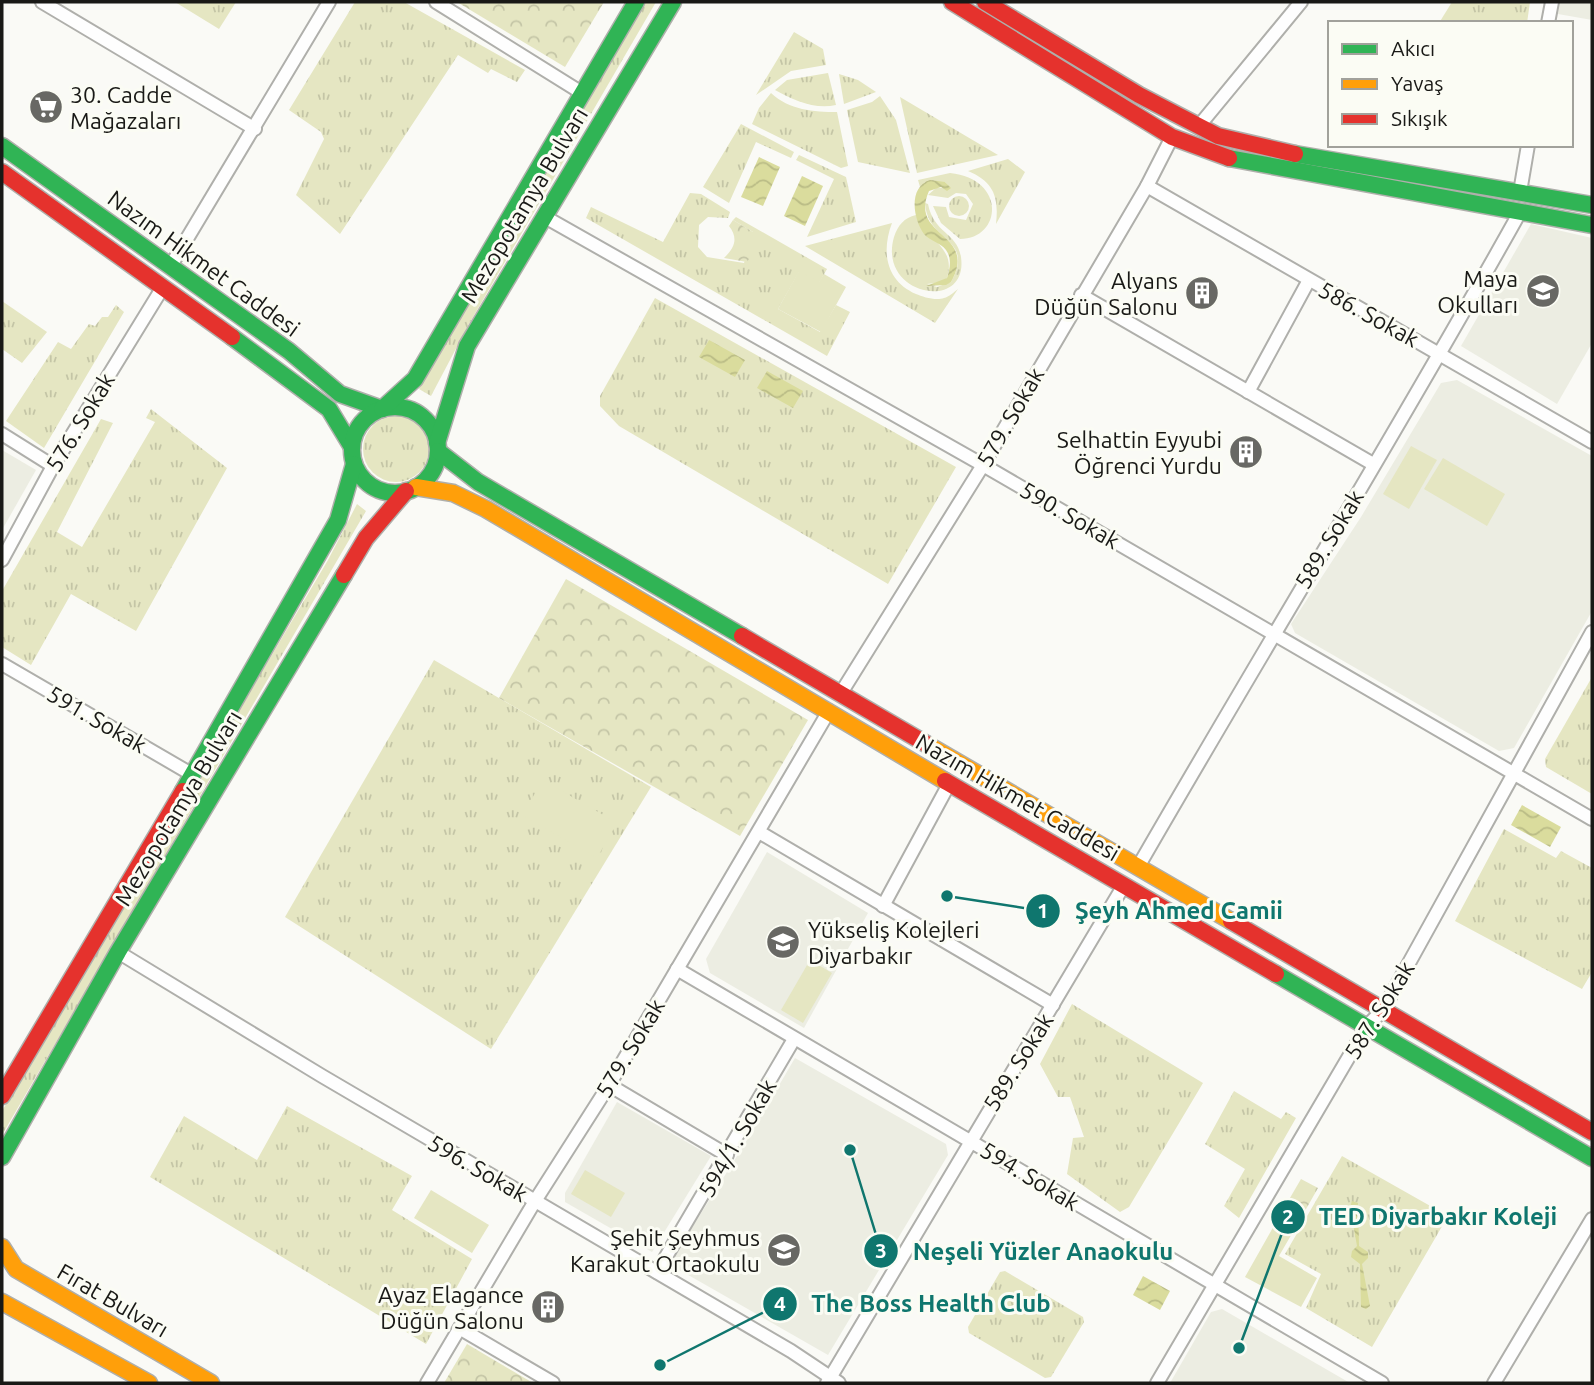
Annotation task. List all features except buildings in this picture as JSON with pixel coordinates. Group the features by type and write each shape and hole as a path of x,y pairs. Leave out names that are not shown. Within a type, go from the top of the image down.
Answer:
{"main road":[{"path":"382,409 399,407 418,414 431,428 437,447 429,475 411,489 390,492 375,488 362,478 354,464 352,447 361,423 382,409 415,379 636,2"},
{"name":"Mezopotamya Bulvarı","path":"437,447 467,346 673,2"},
{"path":"951,2 1172,137 1223,157 1592,225"},
{"path":"985,2 1198,127 1218,136 1280,152 1592,205"},
{"name":"Nazım Hikmet Caddesi","path":"2,146 289,351 340,394 382,409"},
{"name":"Nazım Hikmet Caddesi","path":"2,172 328,409 352,447"},
{"name":"Nazım Hikmet Caddesi","path":"437,447 478,482 1592,1132"},
{"name":"Mezopotamya Bulvarı","path":"2,1096 193,775 338,520 354,464"},
{"name":"Mezopotamya Bulvarı","path":"2,1157 118,952 366,538 411,489"},
{"name":"Nazım Hikmet Caddesi","path":"411,489 453,494 486,509 949,784 1592,1158"},
{"name":"Fırat Bulvarı","path":"2,1247 16,1269 211,1383"},
{"path":"2,1302 149,1383"}],"street":[{"path":"41,2 255,129"},
{"path":"170,267 329,2"},
{"path":"436,2 582,93"},
{"path":"1198,127 1301,2"},
{"path":"1548,21 1552,2"},
{"name":"579. Sokak","path":"841,693 983,465 1147,186 1172,137"},
{"path":"1520,192 1528,147"},
{"name":"586. Sokak","path":"1147,186 1592,442"},
{"name":"589. Sokak","path":"1138,867 1272,633 1441,355 1520,212"},
{"name":"590. Sokak","path":"545,217 983,465 1592,818"},
{"path":"1248,393 1309,280"},
{"name":"576. Sokak","path":"2,560 53,466 163,287"},
{"path":"1081,295 1373,464"},
{"path":"2,434 53,466"},
{"name":"587. Sokak","path":"1157,1383 1367,1026 1383,1010 1512,771 1592,632"},
{"name":"591. Sokak","path":"2,664 193,775"},
{"name":"579. Sokak","path":"427,1383 535,1201 609,1085 829,711"},
{"path":"883,906 949,784"},
{"path":"759,832 1053,1005"},
{"name":"589. Sokak","path":"832,1381 970,1141 1124,885"},
{"name":"596. Sokak","path":"118,952 657,1272 832,1381"},
{"name":"594. Sokak","path":"677,969 1382,1383"},
{"name":"594/1. Sokak","path":"657,1272 794,1039"},
{"path":"609,1085 727,1155"},
{"path":"1494,1383 1592,1219"},
{"path":"461,1329 553,1383"}],"shaded area":[{"path":"1560,2 1592,2 1592,20 1558,14"},
{"name":"Maya Okulları","path":"1531,224 1592,238 1592,343 1557,404 1461,346"},
{"path":"1457,380 1592,456 1592,611 1514,748 1499,751 1295,633 1291,624 1361,517 1441,383"},
{"path":"2,450 36,470 2,530"},
{"name":"Yükseliş Kolejleri Diyarbakır","path":"767,852 868,913 804,1028 710,973 706,959"},
{"path":"795,1058 946,1144 948,1155 828,1355 669,1264"},
{"path":"617,1102 711,1156 652,1252 565,1202 565,1193"},
{"path":"1222,1309 1350,1383 1170,1383 1211,1312"}],"green space":[{"path":"175,2 236,2 219,29"},
{"path":"355,2 404,2 525,70 517,82 491,69 488,73 458,55 340,234 296,195 324,139 321,132 289,110"},
{"path":"457,2 604,2 565,67"},
{"path":"644,2 656,2 469,324 431,396 419,389"},
{"path":"1452,2 1530,2 1527,21 1440,21"},
{"path":"794,32 823,49 826,65 791,71 756,95"},
{"path":"828,73 836,105 812,105 775,90 787,80"},
{"path":"839,74 858,80 876,92 844,104"},
{"path":"771,93 794,106 837,112 848,166 841,168 752,124 759,108"},
{"path":"880,96 896,120 910,173 858,162 847,110 872,102"},
{"path":"900,97 998,155 917,173"},
{"path":"741,124 794,152 791,158 756,142 729,203 703,187"},
{"path":"799,155 846,177 856,222 807,237 834,179 796,160"},
{"path":"1008,159 1025,172 996,224 997,206 993,192 984,180 968,171"},
{"path":"950,173 969,178 982,186 989,197 992,208 990,220 984,230 974,236 960,239 941,223 933,206 946,207 949,217 966,220 973,204 966,194 956,193 948,198 928,195 936,188 950,188 945,182 925,182 920,187 918,180"},
{"path":"690,193 701,194 730,212 728,218 708,217 699,225 698,247 707,257 744,263 753,232 733,220 736,217 827,269 819,283 799,272 778,309 820,332 836,305 850,312 827,356 586,218 591,207 663,242"},
{"path":"959,196 966,199 969,206 966,213 959,216 952,213 949,206 952,199"},
{"path":"925,203 928,204 935,221 955,242 961,257 960,275 952,286 939,291 924,290 910,284 898,273 892,257 897,229 905,220 916,215 920,224 948,258 947,278 942,282 927,284 937,287 951,282 958,256 933,226"},
{"path":"733,220 753,232 753,253 747,262 724,258 734,243 734,235 729,226"},
{"path":"892,223 887,255 892,273 898,282 916,294 933,299 946,297 958,289 935,323 805,246"},
{"path":"799,271 819,282 824,274 846,287 821,332 778,309"},
{"path":"655,298 956,467 888,584 619,426 600,406 600,396"},
{"path":"2,301 47,332 22,363 2,349"},
{"path":"116,305 124,312 44,448 6,421 58,342 71,349 89,324 95,326 102,317 108,317"},
{"path":"151,409 227,468 136,631 71,594 31,665 2,647 2,591 101,419 113,423 57,532 82,547 155,422 146,418"},
{"path":"396,416 419,426 429,449 419,472 396,482 373,472 363,449 373,426"},
{"path":"1411,446 1437,460 1409,509 1383,494"},
{"path":"1443,458 1505,494 1487,526 1424,489"},
{"path":"357,504 366,511 2,1135 2,1111 328,560"},
{"path":"566,579 808,720 740,836 499,698"},
{"path":"434,660 651,787 491,1049 285,917"},
{"path":"1592,677 1592,794 1546,767 1545,759"},
{"path":"543,780 617,823 597,858 522,815"},
{"path":"1504,829 1556,858 1561,851 1592,868 1592,972 1582,989 1455,921"},
{"path":"810,960 832,973 803,1023 781,1010"},
{"path":"1072,1004 1203,1083 1129,1207 1120,1212 1067,1174 1073,1138 1084,1137 1070,1097 1058,1097 1040,1064"},
{"path":"1234,1091 1281,1119 1286,1112 1296,1118 1239,1218 1224,1206 1245,1169 1205,1144"},
{"path":"287,1106 412,1176 392,1210 472,1259 426,1344 150,1177 184,1116 257,1160"},
{"path":"1342,1156 1448,1216 1372,1347 1306,1308 1321,1274 1285,1254"},
{"path":"585,1170 625,1193 611,1217 571,1194"},
{"path":"1301,1179 1318,1188 1297,1225 1280,1215"},
{"path":"431,1190 489,1225 472,1253 414,1218"},
{"path":"1280,1215 1297,1225 1279,1256 1317,1278 1301,1307 1245,1277"},
{"path":"1005,1271 1083,1317 1084,1322 1051,1377 1045,1378 969,1333 968,1327 1000,1272"},
{"path":"467,1344 533,1383 444,1383"}],"water":[{"path":"759,157 780,167 763,206 741,197"},
{"path":"802,176 823,186 805,226 784,216"},
{"path":"930,180 945,182 951,188 947,191 941,187 929,191 925,206 928,218 956,253 957,266 951,282 946,285 926,286 947,278 950,264 946,250 924,234 915,212 918,189"},
{"path":"709,340 745,360 735,377 699,357"},
{"path":"767,371 803,391 793,408 757,388"},
{"path":"1522,805 1561,827 1550,847 1511,825"},
{"path":"1352,1201 1358,1203 1359,1246 1368,1252 1368,1258 1362,1264 1370,1306 1366,1309 1361,1307 1360,1264 1351,1257 1357,1246 1350,1207"},
{"path":"1143,1276 1170,1291 1160,1310 1133,1295"}],"traffic: fast":[{"path":"382,409 415,379 636,2"},
{"path":"437,443 467,346 673,2"},
{"path":"2,146 289,351 340,394 382,409"},
{"path":"1295,154 1592,205"},
{"path":"1229,158 1592,225"},
{"path":"232,337 329,409 352,447"},
{"path":"395,407 411,411 425,420 434,434 438,450 434,466 425,480 411,489 395,493 379,489 365,480 356,466 352,450 356,434 365,420 379,411 395,407"},
{"path":"438,451 478,482 742,636"},
{"path":"183,791 338,520 354,464"},
{"path":"2,1157 118,952 344,575"},
{"path":"1276,974 1592,1158"}],"traffic: slow":[{"path":"416,487 453,493 486,509 945,781"},
{"path":"928,745 1231,921"},
{"path":"2,1247 16,1269 211,1383"},
{"path":"2,1302 149,1383"}],"traffic: jam":[{"path":"952,2 1172,137 1229,158"},
{"path":"985,2 1139,95 1218,136 1295,154"},
{"path":"2,172 232,337"},
{"path":"344,575 366,538 406,491"},
{"path":"742,636 928,745"},
{"path":"945,781 1276,974"},
{"path":"2,1096 183,791"},
{"path":"1231,921 1592,1132"}],"place":[{"name":"30. Cadde Mağazaları","path":"46,107"},
{"name":"Maya Okulları","path":"1543,291"},
{"name":"Alyans Düğün Salonu","path":"1202,293"},
{"name":"Selhattin Eyyubi Öğrenci Yurdu","path":"1246,452"},
{"name":"Şeyh Ahmed Camii","path":"947,896"},
{"name":"Yükseliş Kolejleri Diyarbakır","path":"783,942"},
{"name":"Neşeli Yüzler Anaokulu","path":"850,1150"},
{"name":"Şehit Şeyhmus Karakut Ortaokulu","path":"784,1250"},
{"name":"Ayaz Elagance Düğün Salonu","path":"548,1307"},
{"name":"TED Diyarbakır Koleji","path":"1239,1348"},
{"name":"The Boss Health Club","path":"660,1365"}]}
